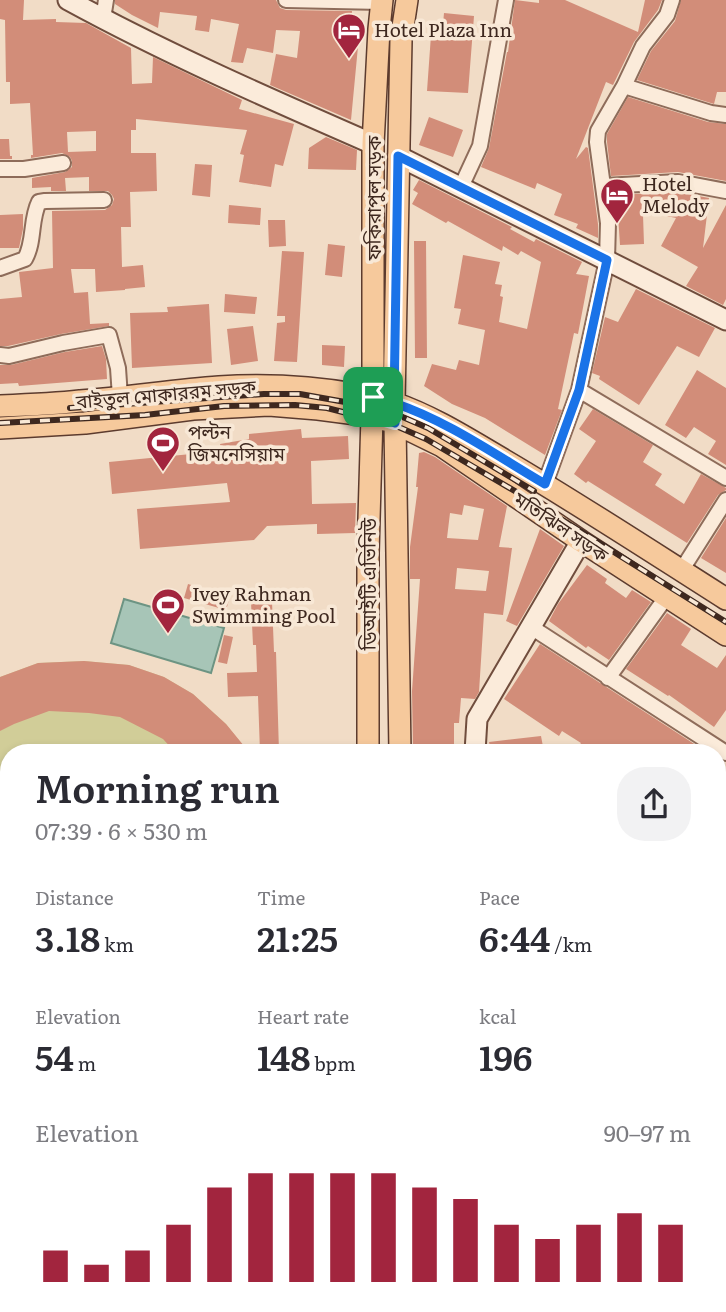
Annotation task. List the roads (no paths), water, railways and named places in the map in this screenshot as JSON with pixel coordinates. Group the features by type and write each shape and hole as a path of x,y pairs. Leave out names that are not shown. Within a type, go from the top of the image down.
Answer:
{"main road":[{"name":"ফকিরাপুল সড়ক","path":"395,413 401,40 407,0"},
{"name":"ফকিরাপুল সড়ক","path":"372,407 373,144 382,1"},
{"name":"বাইতুল মোকাররম সড়ক","path":"0,406 257,386 309,388 372,407"},
{"name":"বাইতুল মোকাররম সড়ক","path":"0,428 85,423 193,409 257,406 318,409 372,407"},
{"path":"372,407 395,413"},
{"name":"ডিআইটি এভিনিউ","path":"368,744 368,553 372,407"},
{"name":"মতিঝিল সড়ক","path":"395,413 416,411 441,423 545,484 726,599"},
{"name":"ডিআইটি এভিনিউ","path":"395,413 400,744"},
{"name":"মতিঝিল সড়ক","path":"395,413 581,541 726,635"}],"street":[{"path":"68,0 104,9 264,97 373,144"},
{"path":"286,0 382,1"},
{"path":"461,187 480,146 506,0"},
{"path":"545,484 579,390 607,260 608,223 597,142 598,131 643,46 667,15 672,0"},
{"path":"624,86 710,113 726,114"},
{"path":"398,156 726,320"},
{"path":"0,169 24,169 63,163"},
{"path":"604,186 678,182 726,191"},
{"path":"0,268 25,258 30,250 39,202 104,200"},
{"path":"0,355 9,356 108,335 118,368 120,397"},
{"path":"579,390 726,478"},
{"path":"681,571 726,500"},
{"path":"475,744 477,719 581,541"},
{"path":"608,678 667,596"},
{"path":"531,627 712,744"}],"railway":[{"path":"70,408 264,394 300,394 362,405 398,415 428,428 534,491"},
{"path":"0,423 145,415 224,406 295,405 327,408 394,425 426,439 537,504 726,622"}],"place":[{"name":"Hotel Plaza Inn","path":"349,60"},
{"name":"Hotel Melody","path":"617,225"},
{"name":"পল্টন জিমনেসিয়াম","path":"163,473"},
{"name":"Ivey Rahman Swimming Pool","path":"168,635"}]}
